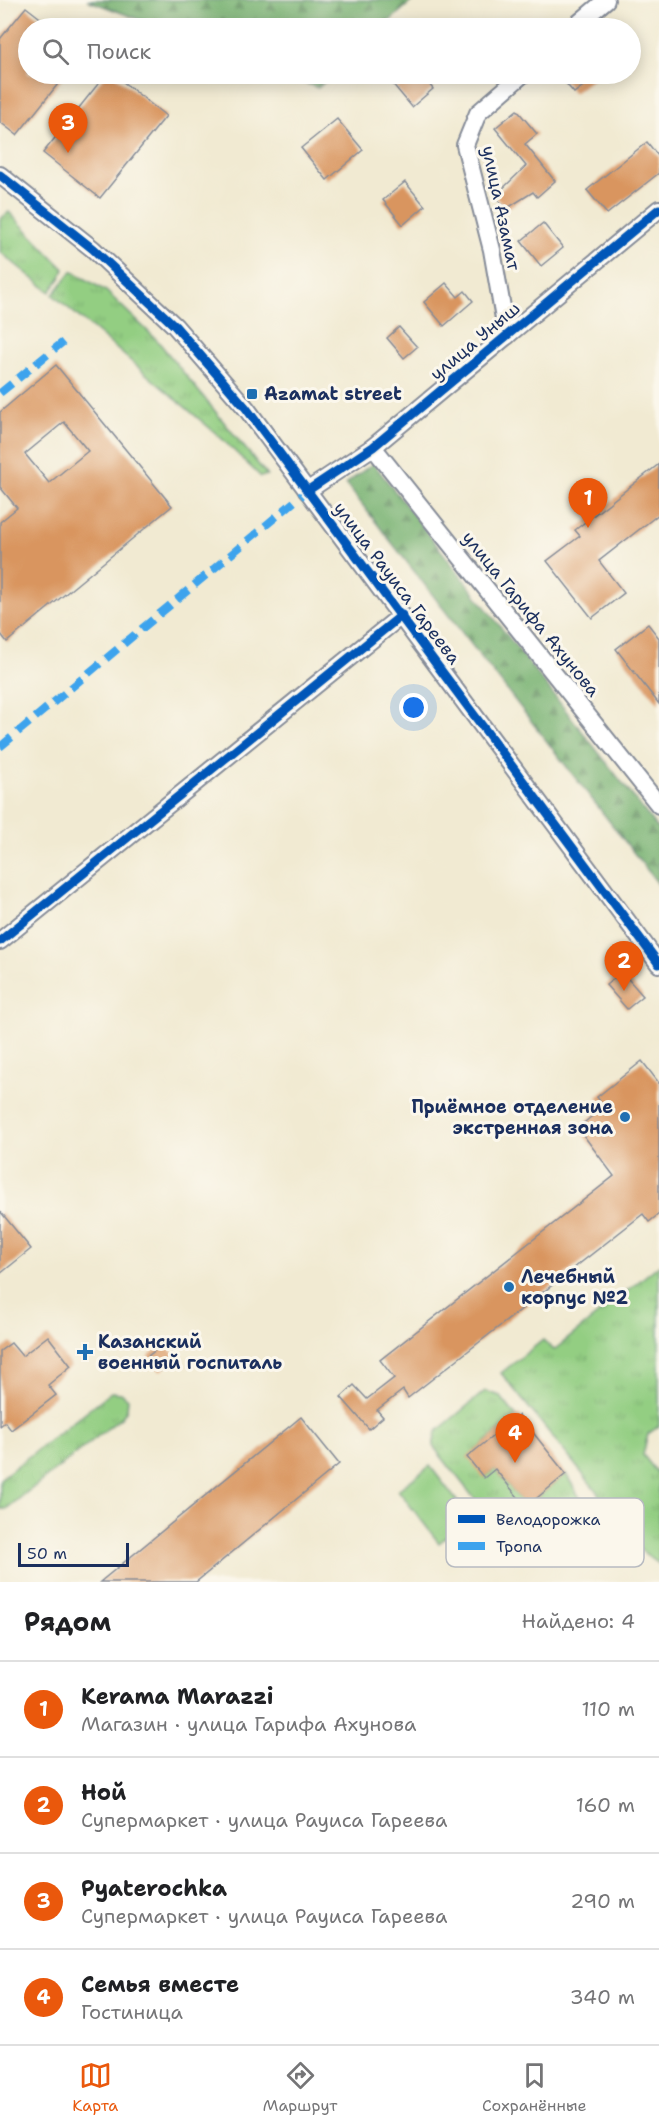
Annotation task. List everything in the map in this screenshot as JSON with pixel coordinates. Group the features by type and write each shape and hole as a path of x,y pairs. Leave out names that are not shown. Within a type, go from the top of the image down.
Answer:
{"street":[{"path":"585,18 606,0"},
{"name":"улица Азамат","path":"507,336 492,250 465,145 478,113 511,84"},
{"name":"улица Рауиса Гареева","path":"0,175 93,249 175,326 246,408 659,964"},
{"name":"улица Уныш","path":"307,491 373,447 659,209"},
{"name":"улица Гарифа Ахунова","path":"373,447 659,805"},
{"path":"0,941 402,615"}],"green space":[{"path":"87,0 413,0 393,18 135,18"},
{"path":"307,84 323,84 318,88"},
{"path":"9,212 64,269 50,292 0,252 0,219"},
{"path":"72,271 106,291 157,340 267,475 261,477 218,435 53,295"},
{"path":"373,463 659,830 659,885 346,484"},
{"path":"659,1265 659,1426 648,1434 643,1455 659,1475 659,1564 644,1553 644,1498 600,1498 501,1373 543,1340 554,1350"},
{"path":"485,1391 500,1396 516,1416 468,1457 485,1477 495,1469 519,1498 474,1498 433,1446 436,1432"},
{"path":"111,1392 121,1393 128,1399 127,1409 122,1417 6,1509 0,1509 0,1479"},
{"path":"430,1466 455,1498 446,1498 446,1537 439,1543 398,1490"},
{"path":"566,1474 580,1498 537,1498"}],"building":[{"path":"26,7 40,18 18,18 18,84 58,84 17,135 0,122 0,39"},
{"path":"98,84 126,84 166,116 100,198 43,153"},
{"path":"393,84 429,84 433,89 412,107"},
{"path":"566,84 586,84 574,93"},
{"path":"517,110 537,134 525,144 555,181 537,197 533,192 506,209 495,196 526,166 495,128"},
{"path":"337,119 363,150 327,180 301,148"},
{"path":"647,142 659,157 659,173 607,214 587,190"},
{"path":"405,182 425,206 403,225 383,200"},
{"path":"543,223 563,248 541,266 521,241"},
{"path":"446,283 458,297 465,291 473,301 444,326 424,302"},
{"path":"399,327 417,347 404,358 387,338"},
{"path":"56,365 172,506 7,642 0,633 0,522 17,508 0,487 0,412","holes":["64,422 88,451 49,483 25,454"]},
{"path":"659,464 659,514 599,561 624,593 592,618 547,561 580,536 575,530"},
{"path":"648,624 659,638 659,704 616,649"},
{"path":"622,972 643,996 627,1009 606,985"},
{"path":"642,1061 659,1083 659,1214 649,1222 643,1214 408,1398 403,1390 377,1410 383,1417 369,1429 341,1397 354,1385 367,1399 394,1378 380,1360 614,1176 578,1128 604,1106 597,1097"},
{"path":"0,1211 31,1249 0,1274"},
{"path":"48,1336 71,1366 48,1385 56,1395 11,1430 5,1422 0,1426 0,1351 11,1343 22,1356"},
{"path":"165,1343 177,1358 160,1371 148,1356"},
{"path":"519,1415 566,1474 537,1498 519,1498 495,1469 484,1478 467,1457"},
{"path":"301,1417 339,1464 196,1582 100,1582"}],"marked path":[{"path":"0,393 63,342"},
{"path":"0,747 307,491"}],"cycle path":[{"path":"0,175 93,249 175,326 246,408 659,964"},
{"path":"307,491 373,447 659,209"},
{"path":"0,941 402,615"}],"place":[{"name":"Pyaterochka","path":"68,153"},
{"name":"Azamat street","path":"252,394"},
{"name":"Kerama Marazzi","path":"588,528"},
{"name":"Ной","path":"624,991"},
{"name":"Приёмное отделение экстренная зона","path":"625,1117"},
{"name":"Лечебный корпус №2","path":"509,1287"},
{"name":"Казанский военный госпиталь","path":"85,1352"},
{"name":"Семья вместе","path":"515,1463"}]}
